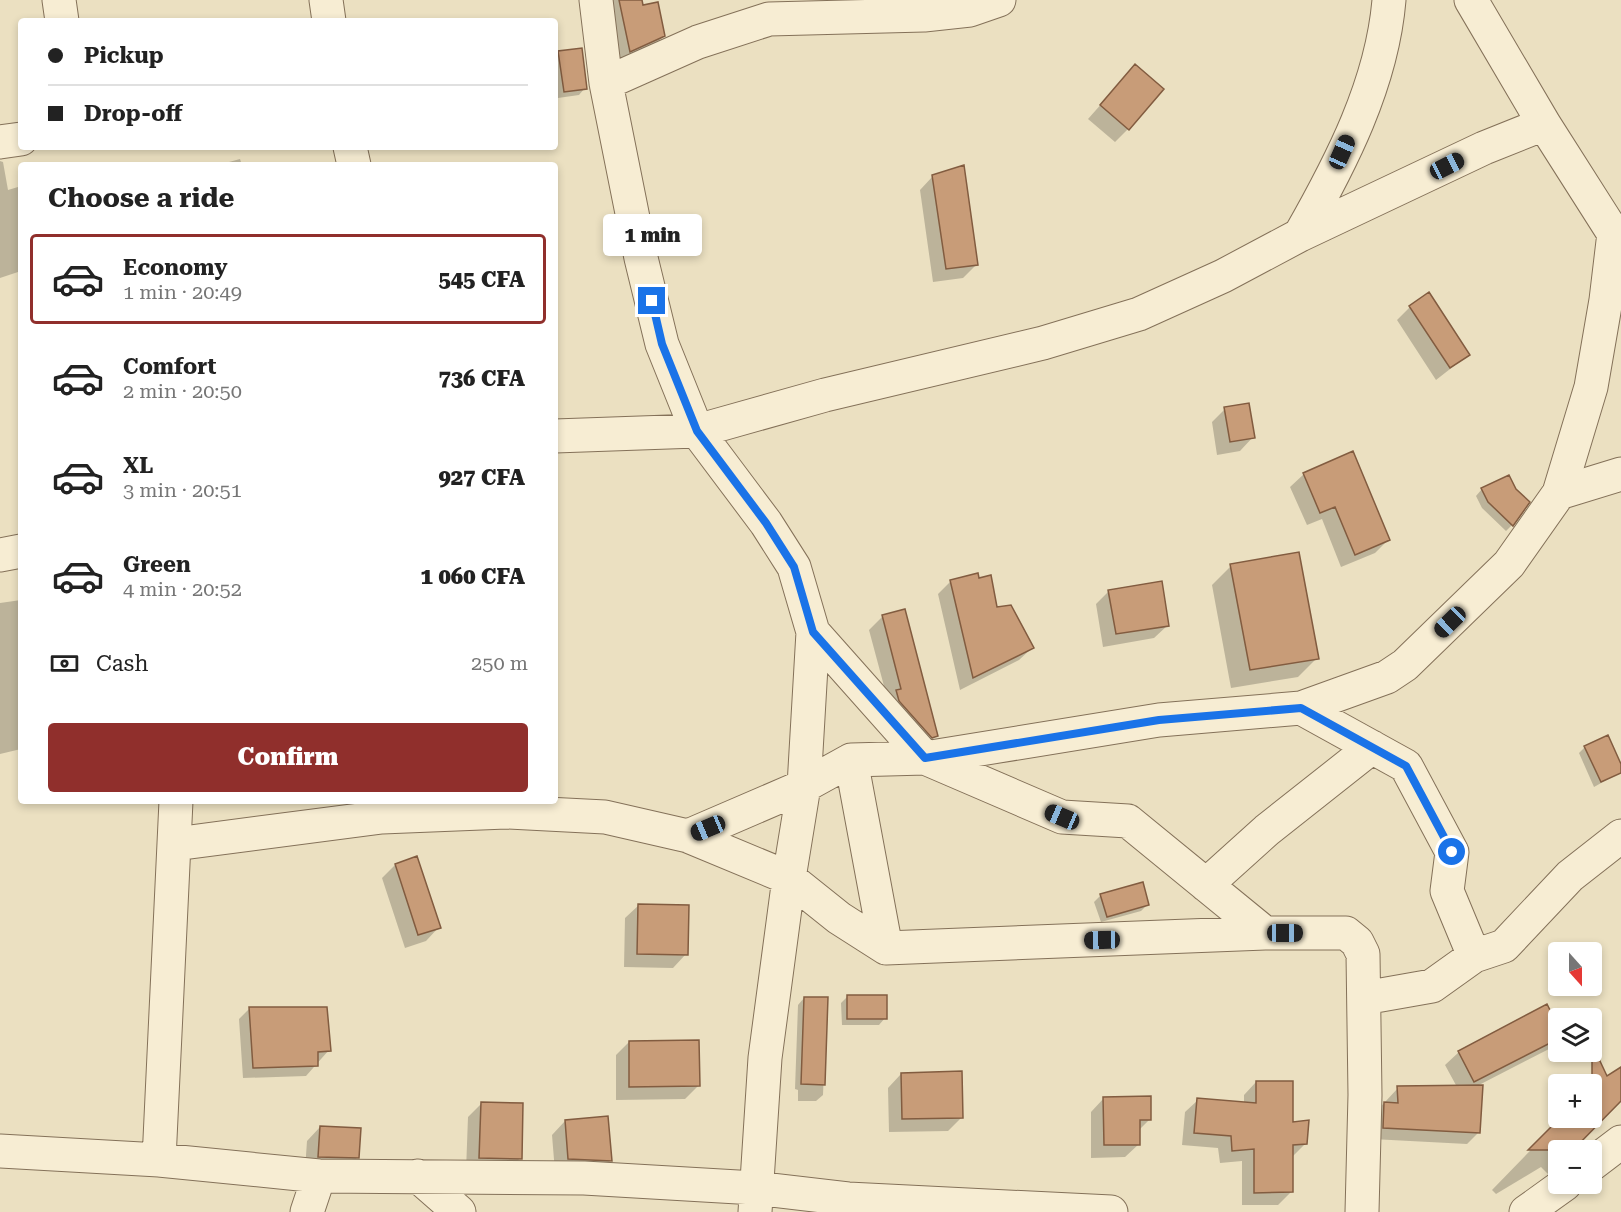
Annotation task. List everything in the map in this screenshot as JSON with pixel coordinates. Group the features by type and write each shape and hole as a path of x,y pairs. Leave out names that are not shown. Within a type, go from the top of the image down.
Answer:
{"street":[{"path":"59,0 62,18"},
{"path":"326,0 329,18"},
{"path":"596,0 606,83 641,258 662,344 697,431 760,514 794,567 813,632 804,786 765,1058 755,1200"},
{"path":"606,83 698,42 757,10 924,15 970,10 999,0"},
{"path":"1300,235 1325,189 1376,75 1387,27 1389,0"},
{"path":"688,836 804,786 851,759 925,758 1159,720 1301,708 1387,677 1405,665 1509,564 1558,493 1591,387 1617,239 1544,124 1471,0"},
{"path":"558,436 697,431 825,395 1043,343 1139,314 1223,276 1300,235 1484,148 1544,124"},
{"path":"0,142 18,140"},
{"path":"1558,493 1621,474"},
{"path":"0,555 18,552"},
{"path":"813,632 925,758 1062,817 1128,821 1265,933"},
{"path":"1301,708 1406,766 1452,852 1447,891 1474,956"},
{"path":"1206,885 1267,830 1372,747"},
{"path":"851,759 886,948"},
{"path":"159,1160 176,804"},
{"path":"175,844 382,817 506,812 605,817 688,836 789,878 838,918 886,948 1265,933 1346,933 1357,942 1363,954 1362,1212"},
{"path":"1364,998 1432,986 1474,956 1504,946 1570,876 1621,836"},
{"path":"1602,1156 1621,1142"},
{"path":"0,1151 159,1160 319,1176 584,1178 755,1200 848,1199 1111,1212"},
{"path":"307,1212 319,1176"},
{"path":"418,1176 459,1212"},
{"path":"1526,1212 1551,1194"}],"building":[{"path":"619,0 642,0 643,5 658,2 665,36 630,52"},
{"path":"582,48 587,89 564,92 558,51"},
{"path":"1135,64 1164,89 1129,130 1100,105"},
{"path":"964,165 978,265 946,269 932,175"},
{"path":"1429,292 1470,355 1450,368 1409,306"},
{"path":"1249,403 1255,438 1230,442 1224,407"},
{"path":"1353,451 1390,540 1355,555 1335,507 1320,513 1303,473"},
{"path":"1509,475 1516,489 1530,502 1513,526 1488,502 1481,488"},
{"path":"1299,552 1319,659 1250,670 1230,564"},
{"path":"978,573 979,578 991,575 997,607 1011,605 1034,648 973,678 950,580"},
{"path":"1162,581 1169,626 1116,634 1108,590"},
{"path":"905,609 938,736 932,738 899,701 896,690 901,689 882,615"},
{"path":"1608,735 1621,764 1621,773 1601,782 1584,746"},
{"path":"417,856 441,928 418,935 395,864"},
{"path":"1143,882 1149,905 1107,917 1100,894"},
{"path":"638,904 689,905 688,955 637,954"},
{"path":"847,995 887,995 887,1019 847,1019"},
{"path":"804,997 828,997 825,1085 801,1084"},
{"path":"1547,1004 1549,1008 1548,1044 1474,1082 1458,1051"},
{"path":"249,1007 327,1007 331,1051 318,1052 318,1066 253,1068"},
{"path":"699,1040 700,1086 629,1087 629,1041"},
{"path":"1592,1062 1600,1062 1607,1076 1621,1067 1621,1101 1602,1120 1602,1074 1592,1074"},
{"path":"962,1071 963,1118 902,1119 901,1073"},
{"path":"1256,1081 1293,1081 1293,1122 1309,1120 1307,1144 1293,1145 1293,1192 1254,1193 1254,1149 1232,1151 1231,1136 1194,1133 1197,1098 1256,1103"},
{"path":"1483,1085 1480,1133 1383,1128 1384,1102 1398,1103 1397,1086"},
{"path":"1151,1096 1151,1120 1140,1120 1140,1145 1104,1145 1103,1097"},
{"path":"481,1102 523,1103 522,1159 479,1158"},
{"path":"608,1116 612,1161 568,1159 565,1120"},
{"path":"320,1126 361,1128 359,1158 318,1157"},
{"path":"1550,1128 1595,1128 1583,1140 1548,1140 1548,1150 1528,1150"}],"route":[{"path":"652,301 662,344 697,431 741,487 794,567 813,632 925,758 1159,720 1301,708 1406,766 1452,852"}]}
